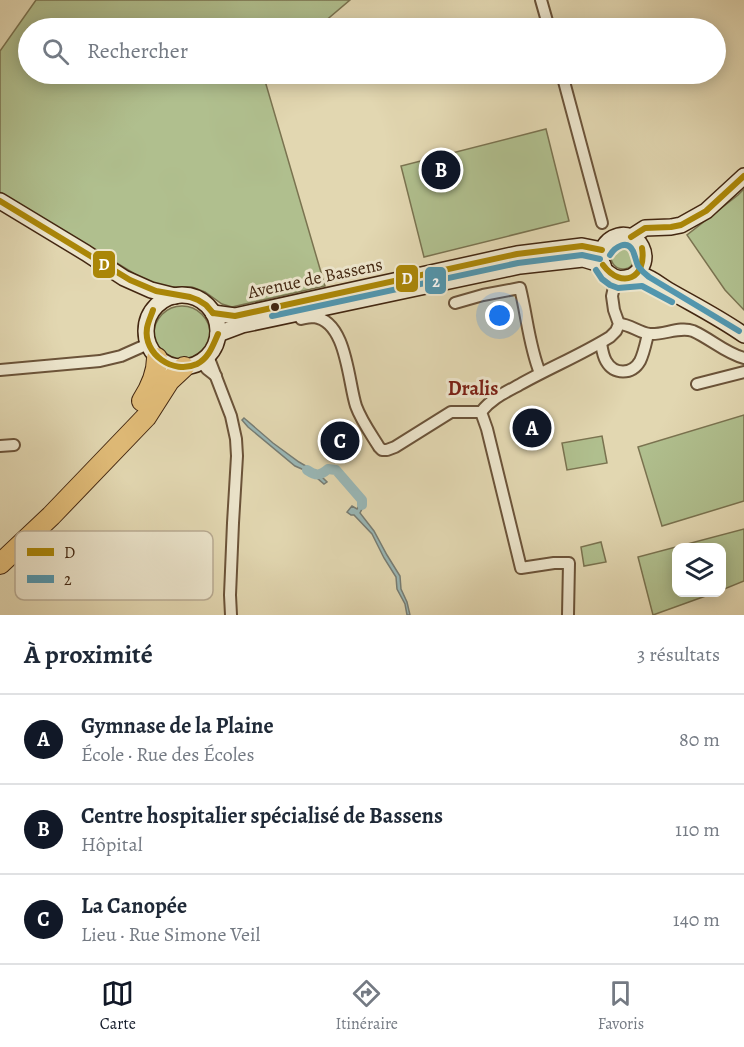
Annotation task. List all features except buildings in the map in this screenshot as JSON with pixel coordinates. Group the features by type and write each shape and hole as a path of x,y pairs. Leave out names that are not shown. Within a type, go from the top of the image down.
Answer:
{"highway":[{"path":"20,531 45,509 90,461 142,400 158,369 153,351"},
{"path":"33,531 51,516 146,417 169,381 198,362"},
{"path":"3,555 15,535"},
{"path":"3,555 15,545"}],"main road":[{"path":"624,278 641,270 639,248 656,228 681,225 706,211 744,176"},
{"path":"1,202 124,278 151,290 175,296"},
{"path":"744,323 654,270 639,248 624,236 614,237 609,241 602,258 606,271 624,278 643,276 729,324 744,335"},
{"name":"Avenue de Bassens","path":"213,314 235,316 517,254 582,246 602,258"},
{"name":"Avenue de Bassens","path":"218,334 237,326 519,266 602,258"},
{"path":"124,278 153,310"},
{"path":"184,295 193,297 208,306 213,314 217,323 216,344 198,362 175,367 166,363 153,351 146,335 146,326 148,317 159,303 184,295"}],"street":[{"path":"541,0 546,18"},
{"path":"565,84 602,223"},
{"path":"481,412 497,397 610,337 619,324 612,296 624,278"},
{"path":"455,303 520,288 535,360 540,373"},
{"path":"256,322 270,325 313,317 321,319 333,329 338,336 356,407 382,450 395,447 451,412 481,412"},
{"path":"619,324 625,324 648,334 691,330 729,353 744,358"},
{"path":"601,343 604,359 610,367 625,372 633,369 640,361 648,334"},
{"path":"0,370 100,361 153,351"},
{"path":"198,362 216,377 231,416 236,439 231,615"},
{"path":"698,384 744,372"},
{"path":"481,412 521,568 569,563 568,615"},
{"path":"0,446 14,445"}],"green space":[{"path":"36,0 350,0 329,18 23,18"},
{"path":"18,26 18,84 266,84 325,286 232,307 192,287 158,288 0,192 0,51"},
{"path":"546,129 569,221 424,257 401,166"},
{"path":"744,189 744,310 725,290 687,235"},
{"path":"623,245 631,249 635,257 631,265 623,269 615,265 611,257 615,249"},
{"path":"182,306 193,308 202,314 208,323 210,334 208,345 202,354 193,360 182,362 171,360 162,354 156,345 154,334 156,323 162,314 171,308"},
{"path":"744,415 744,501 662,526 638,447"},
{"path":"602,436 607,463 567,470 562,443"},
{"path":"744,529 744,581 726,588 726,543 691,543"},
{"path":"601,542 606,562 584,566 581,547"},
{"path":"672,548 672,597 703,597 653,615 638,557"}],"water":[{"path":"244,418 273,443 318,473 327,482 324,484 311,473 295,466 248,427 242,420"},
{"path":"355,492 364,499 360,513 374,531 400,576 401,589 410,615 407,615 405,604 397,589 396,577 372,534 354,515 347,512 352,506 357,509 361,501"}],"waterway":[{"path":"307,470 318,474 328,469 336,470 362,500 362,505"}],"transit line":[{"name":"D","path":"631,237 645,228 681,225 706,211 744,176"},
{"name":"D","path":"0,201 130,280 156,291 198,300 213,313"},
{"name":"2","path":"610,255 618,247 628,245 633,251 638,266 649,277 739,331"},
{"name":"D","path":"213,313 235,316 517,254 582,246 602,250"},
{"name":"D","path":"603,265 610,273 618,277 625,279 632,277 641,267 642,248"},
{"name":"2","path":"272,316 518,263 582,255 600,259"},
{"name":"2","path":"596,270 610,285 618,288 642,286 672,302"},
{"name":"D","path":"153,310 147,326 150,346 162,360 178,367 188,367 205,358 218,334"}],"place":[{"name":"Centre hospitalier spécialisé de Bassens","path":"441,170"},
{"name":"Gymnase de la Plaine","path":"532,428"},
{"name":"La Canopée","path":"340,441"}],"district":[{"name":"Dralis","path":"473,388"}]}
